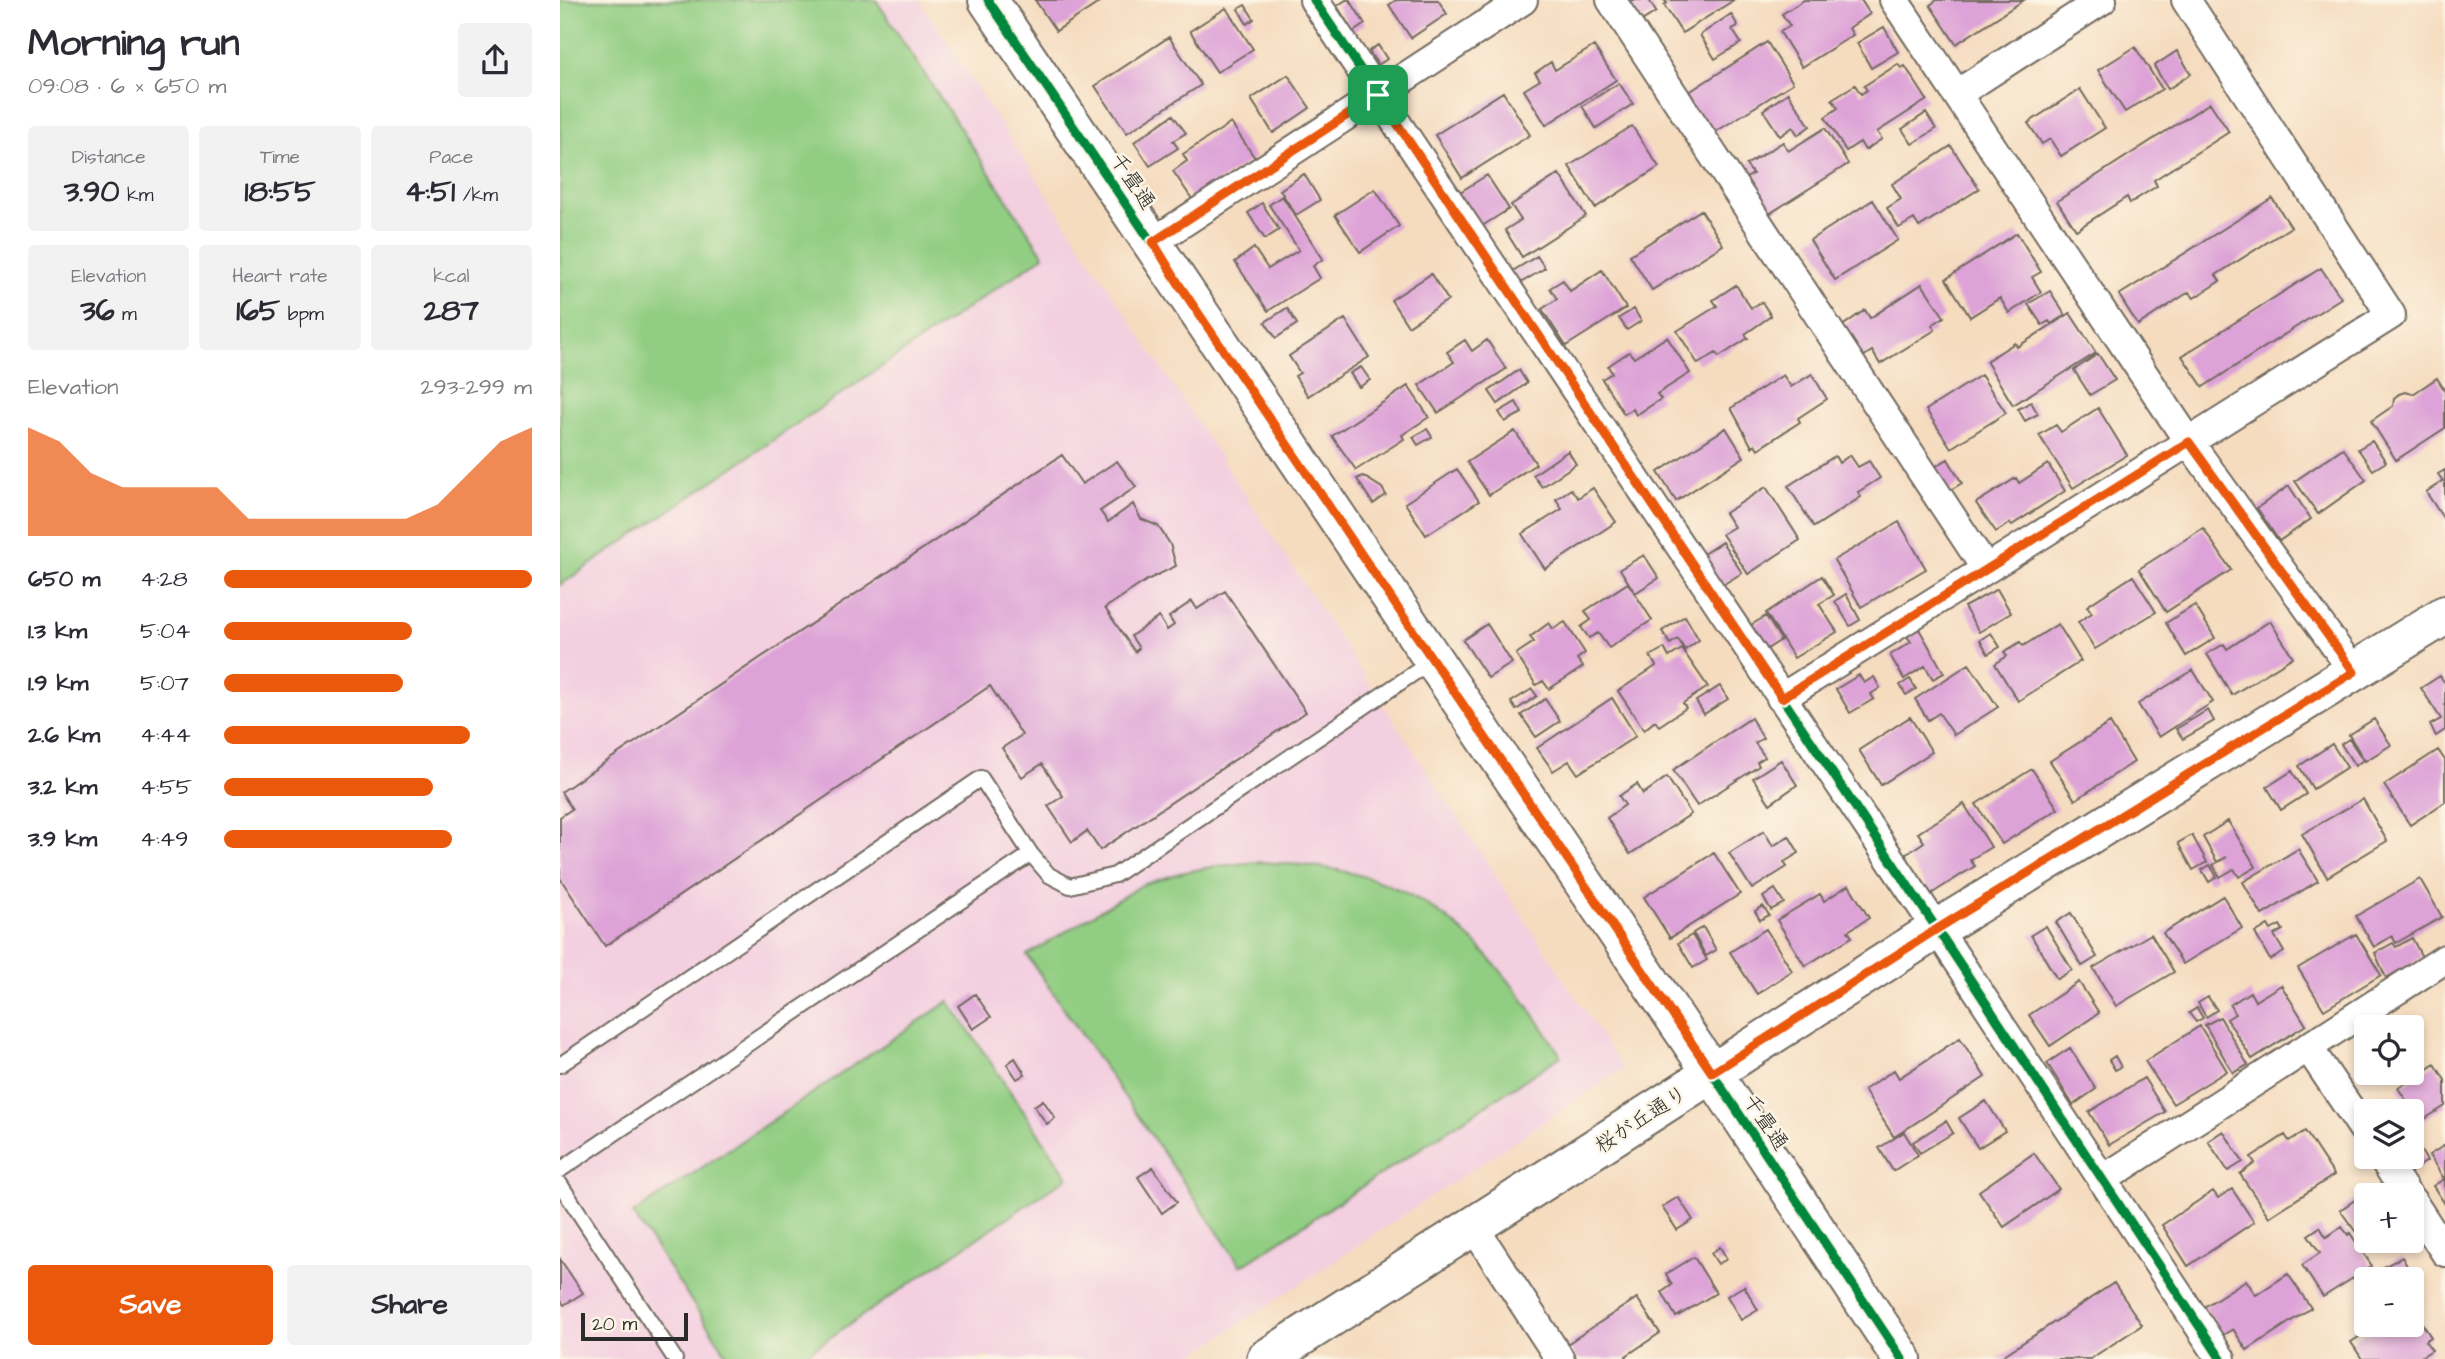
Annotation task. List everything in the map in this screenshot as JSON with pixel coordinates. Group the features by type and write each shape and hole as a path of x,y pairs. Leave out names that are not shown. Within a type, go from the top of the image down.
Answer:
{"street":[{"name":"千畳通","path":"988,0 1902,1359"},
{"path":"1314,0 1937,929 2221,1359"},
{"path":"1153,242 1523,0"},
{"path":"1611,0 1986,569"},
{"path":"1894,0 2189,442 2354,672"},
{"path":"1957,94 2102,0"},
{"path":"1782,698 2391,315 2186,0"},
{"name":"桜が丘通り","path":"1286,1354 1473,1226 1937,929 2445,615"},
{"path":"2102,1180 2445,960"},
{"path":"2308,1047 2354,1115"},
{"path":"2424,1220 2445,1252"},
{"path":"1473,1226 1560,1359"}],"lane":[{"path":"560,1065 981,778 1031,854 1049,875 1070,886 1115,875 1433,660"},
{"path":"560,1170 1031,854"},
{"path":"560,1184 675,1359"}],"shaded area":[{"path":"560,0 919,0 1623,1069 1187,1359 992,1359 984,1355 976,1359 560,1359"}],"green space":[{"path":"560,0 876,0 1044,256 560,585"},
{"path":"1259,862 1319,867 1355,874 1390,885 1421,901 1450,921 1499,969 1561,1056 1241,1266 1027,955 1142,885 1180,873"},
{"path":"949,1001 1068,1177 798,1359 730,1359 633,1214"}],"building":[{"path":"1035,0 1103,0 1056,31"},
{"path":"1350,0 1365,24 1353,32 1337,6"},
{"path":"1396,0 1438,0 1447,14 1411,38 1389,5"},
{"path":"1632,0 1649,0 1656,12 1640,22 1628,3"},
{"path":"1664,0 1734,0 1682,33 1664,5 1667,3"},
{"path":"1804,0 1861,0 1870,14 1849,28 1853,35 1802,67 1780,32 1790,26 1782,14"},
{"path":"1937,0 2024,0 1956,44 1930,5"},
{"path":"1245,5 1254,19 1247,24 1238,9"},
{"path":"1226,8 1253,49 1217,72 1190,31"},
{"path":"1731,14 1738,26 1732,29 1741,43 1715,59 1700,35"},
{"path":"1884,27 1898,52 1871,68 1857,43"},
{"path":"1169,37 1201,85 1127,133 1095,86"},
{"path":"1767,42 1793,83 1709,136 1683,96"},
{"path":"1378,45 1387,59 1378,65 1369,51"},
{"path":"1594,46 1616,80 1546,125 1524,90 1540,80 1535,73 1551,62 1555,70"},
{"path":"2135,47 2162,89 2125,112 2098,70"},
{"path":"2177,51 2191,74 2168,89 2154,66"},
{"path":"1898,64 1901,68 1905,66 1927,100 1877,132 1882,139 1865,150 1860,142 1846,151 1825,117 1838,108 1832,99 1855,85 1861,94 1867,90 1864,86"},
{"path":"1288,75 1310,108 1273,133 1251,99"},
{"path":"1619,83 1633,104 1596,128 1582,106"},
{"path":"2080,89 2105,128 2061,156 2050,139 2042,144 2028,123"},
{"path":"1503,92 1530,135 1462,178 1435,135"},
{"path":"1788,93 1810,126 1798,135 1793,127 1780,136 1763,110"},
{"path":"2210,103 2229,132 2154,180 2157,186 2130,203 2127,197 2076,230 2057,201"},
{"path":"1926,113 1936,129 1912,144 1902,129"},
{"path":"1173,115 1186,133 1173,141 1178,148 1150,166 1134,142"},
{"path":"1231,123 1255,158 1192,199 1173,171 1187,161 1183,154"},
{"path":"1632,126 1659,167 1595,208 1569,166"},
{"path":"1825,128 1848,164 1769,214 1746,178 1753,174 1746,165 1783,142 1788,151"},
{"path":"1951,146 1979,189 1919,227 1914,219 1899,228 1887,208 1901,199 1892,184"},
{"path":"1304,174 1320,200 1296,215 1280,190"},
{"path":"1559,174 1586,216 1522,257 1505,230 1521,220 1511,205"},
{"path":"1487,175 1509,209 1479,228 1457,194"},
{"path":"1375,189 1399,226 1360,252 1335,215"},
{"path":"1282,196 1323,259 1313,266 1320,278 1268,311 1235,262 1254,248 1268,269 1299,250 1269,205"},
{"path":"2272,198 2291,227 2216,275 2220,281 2194,298 2189,292 2138,325 2119,295"},
{"path":"1873,200 1898,240 1835,280 1810,240"},
{"path":"1262,203 1279,230 1265,239 1248,213"},
{"path":"1701,210 1723,245 1652,290 1630,255"},
{"path":"2017,233 2041,272 2032,277 2041,292 2009,313 2000,298 1970,317 1946,279"},
{"path":"1537,256 1545,268 1511,289 1503,277"},
{"path":"2321,268 2341,298 2203,387 2182,356"},
{"path":"1602,270 1626,308 1566,346 1542,309 1557,299 1550,288 1563,280 1570,291"},
{"path":"1431,274 1448,300 1408,326 1391,300"},
{"path":"1922,284 1944,317 1932,325 1935,330 1880,364 1872,351 1858,360 1838,329 1865,310 1870,318"},
{"path":"1736,285 1751,308 1762,302 1771,316 1745,334 1748,338 1719,357 1716,353 1698,364 1677,331 1717,306 1713,300"},
{"path":"2050,291 2065,315 2051,324 2049,321 2042,325 2028,304"},
{"path":"1287,308 1297,324 1276,338 1265,322"},
{"path":"1634,309 1641,321 1627,330 1619,318"},
{"path":"2070,313 2096,353 2013,405 1986,361 2015,343 2017,347"},
{"path":"1345,319 1369,357 1308,396 1295,376 1300,373 1289,356"},
{"path":"1667,337 1690,373 1657,394 1661,399 1636,415 1633,409 1624,414 1602,379 1612,373 1608,366 1629,352 1634,358"},
{"path":"1465,340 1472,351 1487,340 1506,369 1438,413 1419,385 1454,362 1447,352"},
{"path":"2098,354 2115,380 2090,395 2074,370"},
{"path":"1361,367 1370,380 1359,387 1350,373"},
{"path":"1519,370 1527,383 1498,404 1489,391"},
{"path":"1812,374 1827,399 1798,418 1800,422 1758,449 1755,444 1752,447 1731,408 1783,375 1791,387"},
{"path":"1981,375 2006,413 1951,448 1926,410"},
{"path":"2437,378 2445,391 2445,428 2396,460 2371,421 2393,406 2394,398 2399,394 2413,394"},
{"path":"1408,386 1429,417 1402,435 1404,439 1356,470 1332,436"},
{"path":"1516,402 1522,413 1505,422 1499,412"},
{"path":"2031,402 2038,414 2025,421 2018,409"},
{"path":"2098,408 2127,455 2073,488 2039,435 2056,425 2061,432"},
{"path":"1726,428 1744,457 1676,501 1658,472"},
{"path":"1427,429 1432,437 1418,445 1413,437"},
{"path":"1515,431 1536,464 1489,495 1467,462"},
{"path":"2372,441 2386,462 2373,470 2358,449"},
{"path":"2343,448 2366,480 2318,514 2295,481"},
{"path":"1568,451 1576,464 1542,487 1533,475"},
{"path":"1062,455 1082,484 1117,461 1136,487 1100,511 1108,522 1133,504 1141,519 1158,526 1170,544 1176,566 1147,580 1105,608 1135,652 1139,648 1131,636 1159,617 1167,630 1174,625 1169,617 1192,601 1197,609 1225,591 1306,712 1100,850 1087,831 1072,842 1048,806 1063,796 1042,764 1022,777 1002,748 1022,735 990,686 605,946 560,878 560,817 572,809 561,792"},
{"path":"1850,455 1858,467 1869,461 1880,478 1858,492 1861,497 1814,527 1788,486 1835,456 1839,463"},
{"path":"1948,459 1962,483 1947,492 1933,468"},
{"path":"2048,464 2065,491 2012,525 2010,523 1996,532 1976,503 2016,478 2019,483"},
{"path":"1457,469 1479,501 1426,535 1405,503"},
{"path":"2445,470 2445,521 2426,492 2443,481 2438,474"},
{"path":"1363,476 1382,488 1386,495 1373,504 1357,479"},
{"path":"2289,486 2311,519 2279,541 2257,508"},
{"path":"1766,487 1800,540 1748,574 1722,534 1734,527 1725,513"},
{"path":"1593,488 1616,522 1545,569 1522,534 1562,509 1556,499 1571,489 1578,498"},
{"path":"1899,522 1926,569 1861,607 1834,560"},
{"path":"2203,528 2231,570 2166,612 2139,569"},
{"path":"1722,542 1742,573 1719,587 1700,556"},
{"path":"1644,555 1659,578 1635,593 1620,569"},
{"path":"1822,576 1834,595 1819,604 1837,632 1794,658 1766,613"},
{"path":"2133,576 2156,612 2095,649 2078,622 2092,613 2087,606"},
{"path":"1628,583 1652,620 1609,648 1598,633 1589,638 1581,627 1591,620 1585,611"},
{"path":"1997,589 2011,613 1979,632 1964,607"},
{"path":"1846,594 1860,620 1850,626 1835,601"},
{"path":"2195,605 2215,638 2186,656 2166,623"},
{"path":"1685,616 1699,640 1685,650 1678,639 1670,644 1662,631"},
{"path":"1766,616 1781,640 1761,653 1746,628"},
{"path":"2270,621 2293,657 2232,695 2207,654 2224,644 2227,649"},
{"path":"1565,622 1585,653 1577,659 1583,667 1549,689 1543,681 1536,685 1516,654 1534,642 1530,637 1549,623 1553,629"},
{"path":"1487,624 1512,663 1488,678 1463,640"},
{"path":"2058,624 2081,661 2018,701 1995,664 2007,656 2004,652 2020,642 2023,646"},
{"path":"1919,629 1944,673 1933,679 1925,666 1904,679 1890,655 1911,642 1907,636"},
{"path":"1991,633 2000,647 1988,654 1980,640"},
{"path":"1664,648 1669,657 1682,649 1708,687 1683,703 1686,708 1659,726 1655,721 1644,730 1618,691 1656,666 1650,656"},
{"path":"1969,664 1998,707 1954,735 1939,713 1928,720 1915,699"},
{"path":"2193,670 2213,702 2159,737 2138,704"},
{"path":"1859,675 1864,683 1874,677 1880,688 1871,694 1874,699 1850,713 1836,689"},
{"path":"2440,676 2445,683 2445,730 2436,736 2430,725 2441,719 2421,688"},
{"path":"1910,679 1916,689 1906,695 1900,685"},
{"path":"1720,686 1728,699 1704,714 1696,701"},
{"path":"1532,689 1537,696 1516,710 1511,702"},
{"path":"1612,698 1636,736 1578,774 1569,761 1553,771 1537,748"},
{"path":"1545,699 1560,721 1536,737 1521,715"},
{"path":"2208,710 2214,721 2183,739 2176,729"},
{"path":"1910,717 1932,752 1881,785 1859,750"},
{"path":"1751,718 1763,738 1755,743 1765,757 1757,762 1759,766 1697,806 1673,770"},
{"path":"2374,719 2391,745 2365,761 2349,735"},
{"path":"2110,723 2134,762 2075,800 2050,761"},
{"path":"2349,739 2363,760 2355,766 2341,744"},
{"path":"2332,744 2347,767 2313,789 2299,766"},
{"path":"2438,750 2445,760 2445,802 2410,825 2384,785"},
{"path":"1781,760 1797,785 1770,804 1753,778"},
{"path":"2032,769 2058,809 2002,844 1976,804"},
{"path":"2292,771 2306,794 2281,810 2267,787"},
{"path":"1667,777 1691,814 1630,854 1607,818 1625,805 1619,796 1637,784 1643,794"},
{"path":"2363,799 2387,841 2327,877 2302,834"},
{"path":"1964,804 1991,847 1970,860 1975,866 1931,894 1905,855 1924,842 1918,833"},
{"path":"2228,821 2256,867 2239,877 2234,869 2220,877 2213,865 2227,857 2217,862 2203,837"},
{"path":"1764,831 1773,846 1789,836 1799,853 1784,862 1787,867 1752,889 1729,853"},
{"path":"2192,835 2207,862 2193,870 2178,843"},
{"path":"2298,849 2318,881 2262,915 2243,882"},
{"path":"1714,853 1740,894 1670,938 1644,897"},
{"path":"2210,865 2217,877 2209,882 2202,870"},
{"path":"2420,879 2442,917 2396,943 2392,936 2374,947 2356,916"},
{"path":"1849,885 1869,918 1848,931 1852,937 1805,966 1777,920 1820,894 1824,901"},
{"path":"1775,889 1784,903 1771,910 1763,897"},
{"path":"2223,896 2242,928 2183,964 2163,933"},
{"path":"1763,906 1769,915 1760,920 1755,911"},
{"path":"2071,913 2097,957 2082,966 2056,922"},
{"path":"2268,925 2271,930 2280,925 2283,930 2274,935 2284,952 2270,960 2255,933"},
{"path":"2046,926 2072,970 2057,979 2031,935"},
{"path":"1703,927 1716,950 1706,956 1693,933"},
{"path":"1766,929 1792,971 1757,994 1730,952"},
{"path":"2151,934 2174,972 2116,1006 2093,968"},
{"path":"2356,934 2381,975 2324,1010 2298,968"},
{"path":"1692,935 1707,960 1693,968 1678,943"},
{"path":"2412,938 2422,957 2386,978 2375,953 2393,943 2396,947"},
{"path":"2079,982 2099,1013 2050,1046 2029,1015"},
{"path":"2281,985 2306,1025 2252,1059 2227,1019 2235,1014 2230,1005 2250,992 2255,1001"},
{"path":"975,994 991,1017 973,1029 958,1006"},
{"path":"2208,997 2217,1010 2206,1017 2198,1003"},
{"path":"2197,1008 2203,1018 2196,1022 2189,1013"},
{"path":"2220,1017 2248,1065 2233,1073 2205,1025"},
{"path":"2200,1026 2227,1071 2173,1104 2145,1061"},
{"path":"1960,1038 1985,1077 1894,1137 1864,1090 1894,1070 1899,1078"},
{"path":"2070,1048 2096,1089 2073,1105 2047,1063"},
{"path":"2115,1056 2121,1067 2115,1070 2109,1060"},
{"path":"1015,1058 1025,1074 1017,1079 1007,1064"},
{"path":"2435,1064 2445,1080 2445,1106 2424,1119 2424,1099 2405,1099 2398,1088 2403,1085 2424,1085 2424,1071"},
{"path":"2144,1078 2165,1112 2109,1145 2089,1112"},
{"path":"1043,1100 1055,1118 1047,1124 1034,1106"},
{"path":"1986,1101 2005,1131 1978,1148 1959,1118"},
{"path":"1946,1121 1953,1133 1920,1153 1913,1142"},
{"path":"2223,1131 2243,1162 2228,1171 2208,1141"},
{"path":"2305,1131 2334,1175 2269,1217 2240,1174 2255,1163 2251,1157 2285,1135 2289,1141"},
{"path":"1904,1132 1918,1155 1893,1171 1879,1148"},
{"path":"2445,1145 2445,1204 2433,1186 2444,1179 2429,1155"},
{"path":"2034,1153 2059,1189 2004,1227 1979,1191"},
{"path":"1153,1167 1177,1202 1162,1213 1138,1177"},
{"path":"2401,1169 2415,1169 2405,1176"},
{"path":"2232,1189 2254,1222 2188,1266 2162,1225 2213,1191 2218,1198"},
{"path":"1678,1197 1693,1220 1677,1230 1662,1207"},
{"path":"2354,1200 2354,1230 2340,1210"},
{"path":"2320,1227 2326,1237 2342,1227 2354,1239 2354,1253 2363,1253 2372,1266 2354,1267 2354,1277 2323,1297 2302,1265 2320,1253 2308,1235"},
{"path":"1720,1247 1727,1259 1718,1264 1711,1253"},
{"path":"1694,1257 1716,1293 1676,1317 1662,1292 1672,1285 1666,1274"},
{"path":"2402,1257 2408,1267 2383,1267"},
{"path":"560,1259 583,1293 564,1305 560,1299"},
{"path":"2288,1274 2311,1308 2247,1350 2233,1329 2223,1335 2204,1307 2246,1280 2256,1295"},
{"path":"2114,1283 2142,1325 2090,1359 1998,1359"},
{"path":"1744,1286 1758,1310 1741,1320 1727,1296"},
{"path":"1637,1298 1660,1333 1626,1356 1628,1359 1577,1359 1567,1344"},
{"path":"2424,1326 2431,1337 2425,1341 2432,1350 2418,1359 2362,1359 2351,1342 2359,1337 2424,1337"}],"cycle path":[{"path":"988,0 1902,1359"},
{"path":"1314,0 1937,929 2221,1359"}],"route":[{"path":"1378,95 1782,698 2189,442 2354,672 1937,929 1712,1073 1180,286 1153,242 1378,95"}]}
